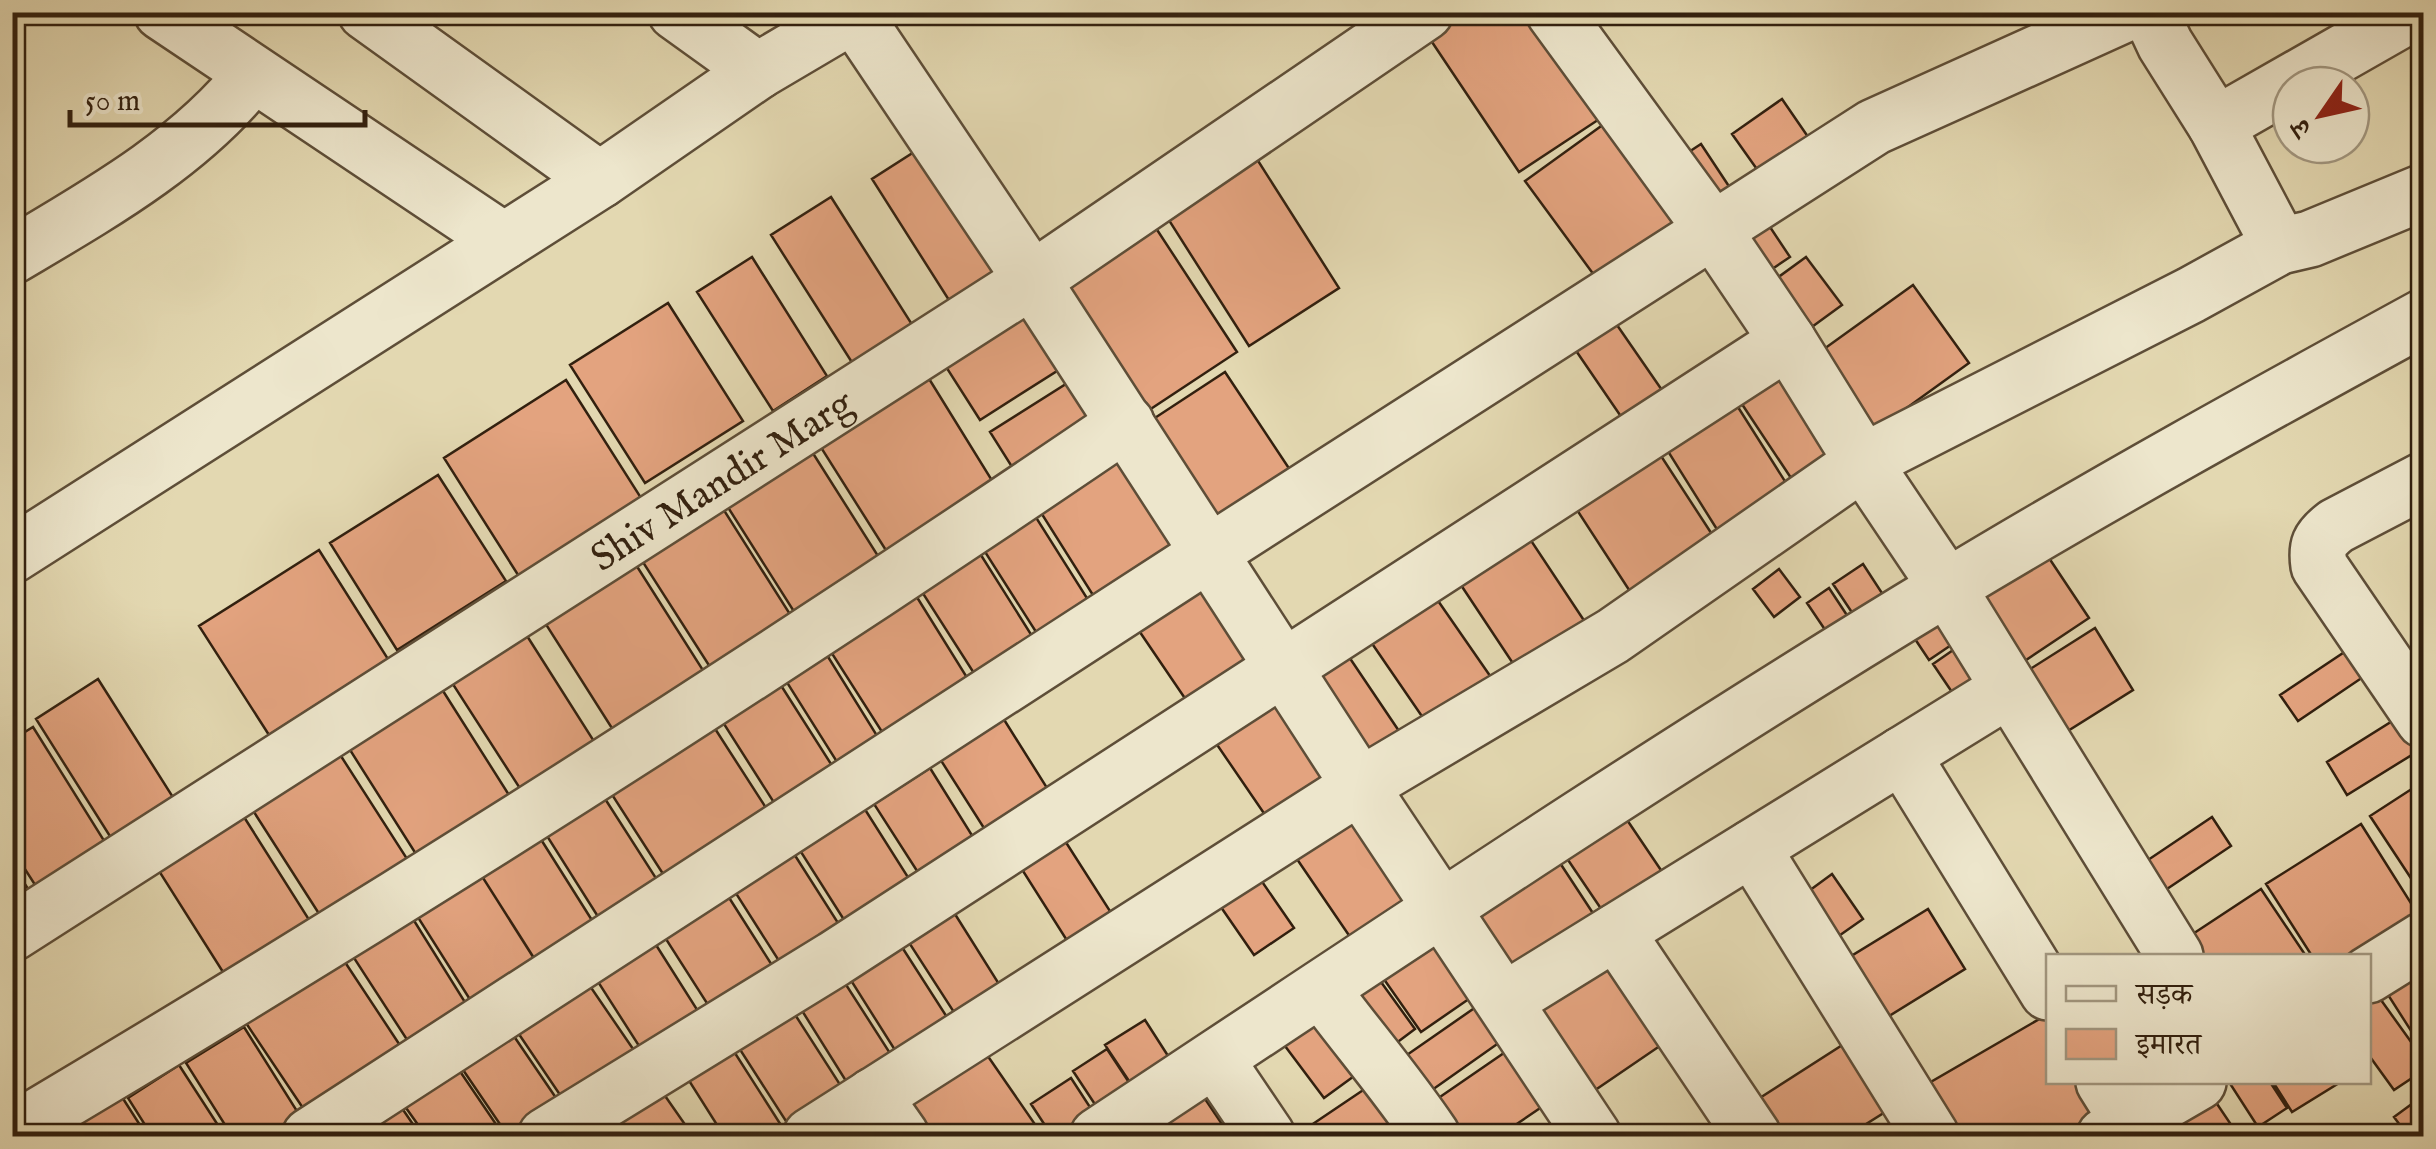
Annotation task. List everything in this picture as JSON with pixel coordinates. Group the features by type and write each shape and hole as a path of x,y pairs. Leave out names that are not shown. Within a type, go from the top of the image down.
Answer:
{"street":[{"path":"162,12 504,241"},
{"path":"366,12 600,180"},
{"path":"676,12 758,71"},
{"name":"Shiv Mandir Marg","path":"12,933 1032,280 1359,31 1425,12"},
{"path":"1554,12 1713,230 1788,341 1947,587 2174,954"},
{"path":"310,1136 1874,126 2130,12"},
{"path":"2150,12 2280,246"},
{"path":"12,555 600,180 758,71 856,14 1211,552 1283,670 1593,1136"},
{"path":"2216,125 2409,14"},
{"path":"12,256 178,150 226,109 253,74"},
{"path":"812,1136 887,1116 1360,786 1613,636 1864,462 2191,296 2280,246 2310,239 2424,192"},
{"path":"1098,1136 1440,907 1947,587 2424,317"},
{"path":"546,1136 834,959 1788,341"},
{"path":"12,1132 354,925 885,587 1126,423"},
{"path":"2424,480 2336,526 2316,547 2319,566 2424,720"},
{"path":"1504,1000 2009,689"},
{"path":"1902,755 2046,989"},
{"path":"1752,848 1930,1136"},
{"path":"1616,932 1753,1136"},
{"path":"2371,974 2424,940"},
{"path":"1321,989 1392,1077 1432,1136"},
{"path":"1215,1059 1267,1136"},
{"path":"2112,1113 2192,1084"}],"building":[{"path":"1470,12 1535,12 1604,116 1519,172 1430,39"},
{"path":"1782,99 1815,147 1766,182 1732,134"},
{"path":"1604,124 1684,233 1605,290 1525,181"},
{"path":"1701,144 1740,203 1711,222 1672,163"},
{"path":"925,145 1007,274 954,308 872,179"},
{"path":"1255,156 1339,288 1249,346 1165,214"},
{"path":"831,197 913,326 853,364 771,235"},
{"path":"1762,215 1790,257 1750,284 1722,242"},
{"path":"1150,219 1237,352 1134,420 1047,286"},
{"path":"752,257 827,376 773,411 697,292"},
{"path":"1806,257 1842,305 1794,340 1758,292"},
{"path":"1913,285 1969,363 1872,433 1817,354"},
{"path":"668,303 743,421 645,483 570,365"},
{"path":"1030,303 1068,364 980,420 941,359"},
{"path":"1608,312 1675,409 1635,437 1568,339"},
{"path":"1775,353 1841,454 1795,484 1728,383"},
{"path":"923,369 1001,495 894,563 815,438"},
{"path":"1225,372 1302,488 1218,543 1141,427"},
{"path":"1077,377 1111,431 1024,486 990,432"},
{"path":"566,380 643,501 520,578 444,458"},
{"path":"1724,385 1788,486 1718,531 1654,429"},
{"path":"1121,433 1196,552 1103,611 1028,492"},
{"path":"1650,439 1717,542 1633,596 1566,493"},
{"path":"809,447 885,567 800,621 724,501"},
{"path":"438,475 506,581 397,650 330,543"},
{"path":"1025,500 1097,614 1045,646 973,533"},
{"path":"720,504 800,630 719,681 639,556"},
{"path":"1520,524 1587,625 1518,671 1451,570"},
{"path":"2037,540 2089,618 2011,670 1959,592"},
{"path":"974,544 1044,655 986,692 915,581"},
{"path":"319,550 388,659 269,735 199,626"},
{"path":"631,557 713,686 622,744 540,615"},
{"path":"1863,564 1893,610 1863,629 1833,584"},
{"path":"1203,566 1273,668 1199,719 1129,616"},
{"path":"1779,569 1800,597 1774,617 1753,589"},
{"path":"1425,582 1495,683 1430,728 1360,626"},
{"path":"910,586 976,692 891,746 824,641"},
{"path":"1829,588 1860,635 1838,649 1807,603"},
{"path":"1940,596 1966,635 1929,660 1903,621"},
{"path":"522,628 604,757 530,804 447,675"},
{"path":"2095,628 2133,690 2055,739 2016,678"},
{"path":"817,639 884,747 844,773 776,665"},
{"path":"1969,639 1995,677 1958,701 1933,664"},
{"path":"1341,645 1403,737 1357,769 1294,677"},
{"path":"2355,645 2372,671 2298,721 2280,695"},
{"path":"768,665 838,775 780,812 710,702"},
{"path":"98,679 176,802 113,841 36,719"},
{"path":"1277,682 1344,780 1274,828 1207,730"},
{"path":"438,683 521,814 428,873 345,742"},
{"path":"703,710 768,811 665,877 600,776"},
{"path":"998,710 1059,807 996,847 935,751"},
{"path":"2402,715 2423,748 2347,795 2327,762"},
{"path":"33,727 108,847 39,891 12,849 12,740"},
{"path":"339,753 420,879 332,934 252,809"},
{"path":"930,768 983,853 928,888 874,804"},
{"path":"593,780 661,886 602,923 535,817"},
{"path":"2424,781 2424,898 2370,816"},
{"path":"1345,798 1420,909 1359,950 1284,840"},
{"path":"859,800 918,893 853,934 794,841"},
{"path":"1619,808 1671,885 1612,925 1560,848"},
{"path":"244,817 320,937 235,991 159,871"},
{"path":"2212,817 2231,846 2158,895 2139,866"},
{"path":"530,822 600,933 542,971 471,859"},
{"path":"2361,824 2421,919 2364,954 2311,954 2266,884"},
{"path":"1060,833 1117,922 1073,950 1016,860"},
{"path":"789,846 847,937 788,975 730,884"},
{"path":"471,859 541,969 476,1009 407,900"},
{"path":"1560,863 1602,927 1516,984 1473,919"},
{"path":"12,864 34,898 12,912"},
{"path":"1254,870 1294,928 1254,955 1214,897"},
{"path":"1832,874 1863,919 1833,940 1802,896"},
{"path":"2261,889 2305,954 2187,954 2179,943"},
{"path":"943,895 1004,992 959,1020 897,924"},
{"path":"728,896 782,981 719,1022 664,936"},
{"path":"403,903 473,1015 415,1052 343,941"},
{"path":"1928,909 1965,969 1873,1026 1835,966"},
{"path":"1432,924 1479,992 1421,1032 1374,965"},
{"path":"891,930 952,1025 900,1058 840,963"},
{"path":"651,937 708,1027 650,1063 593,974"},
{"path":"1609,942 1673,1037 1585,1097 1520,1001"},
{"path":"335,947 409,1059 313,1123 238,1011"},
{"path":"2424,961 2424,1051 2383,987"},
{"path":"1368,964 1415,1029 1375,1059 1327,993"},
{"path":"834,966 895,1061 851,1089 791,993"},
{"path":"579,970 644,1065 573,1114 508,1018"},
{"path":"2371,986 2424,1060 2424,1070 2394,1090 2371,1058"},
{"path":"1325,998 1372,1063 1324,1098 1276,1034"},
{"path":"785,999 848,1097 793,1132 730,1034"},
{"path":"1486,1000 1510,1035 1415,1102 1391,1066"},
{"path":"2046,1015 2046,1084 2088,1084 2105,1111 2062,1136 1944,1136 1917,1090"},
{"path":"1145,1020 1179,1073 1141,1099 1105,1045"},
{"path":"507,1026 569,1117 540,1136 508,1136 457,1061"},
{"path":"244,1027 307,1127 293,1136 232,1136 186,1063"},
{"path":"1858,1035 1901,1102 1847,1136 1759,1136 1741,1110"},
{"path":"726,1039 786,1133 724,1136 681,1068"},
{"path":"976,1039 1043,1136 911,1136 887,1100"},
{"path":"1517,1044 1555,1098 1499,1136 1440,1136 1421,1110"},
{"path":"1107,1049 1138,1096 1104,1118 1073,1071"},
{"path":"453,1061 504,1136 426,1136 399,1098"},
{"path":"179,1065 225,1136 152,1136 128,1098"},
{"path":"1387,1074 1419,1136 1295,1136"},
{"path":"1071,1078 1099,1121 1074,1136 1052,1136 1031,1104"},
{"path":"654,1080 693,1136 598,1136 590,1124"},
{"path":"1193,1081 1230,1136 1153,1136 1139,1117"},
{"path":"2204,1084 2238,1135 2171,1136 2156,1115"},
{"path":"2230,1084 2271,1084 2287,1108 2258,1127"},
{"path":"2274,1084 2337,1084 2292,1112"},
{"path":"2424,1095 2424,1136 2408,1136 2394,1117"},
{"path":"122,1097 147,1136 64,1133"},
{"path":"395,1098 421,1136 338,1136"}]}
